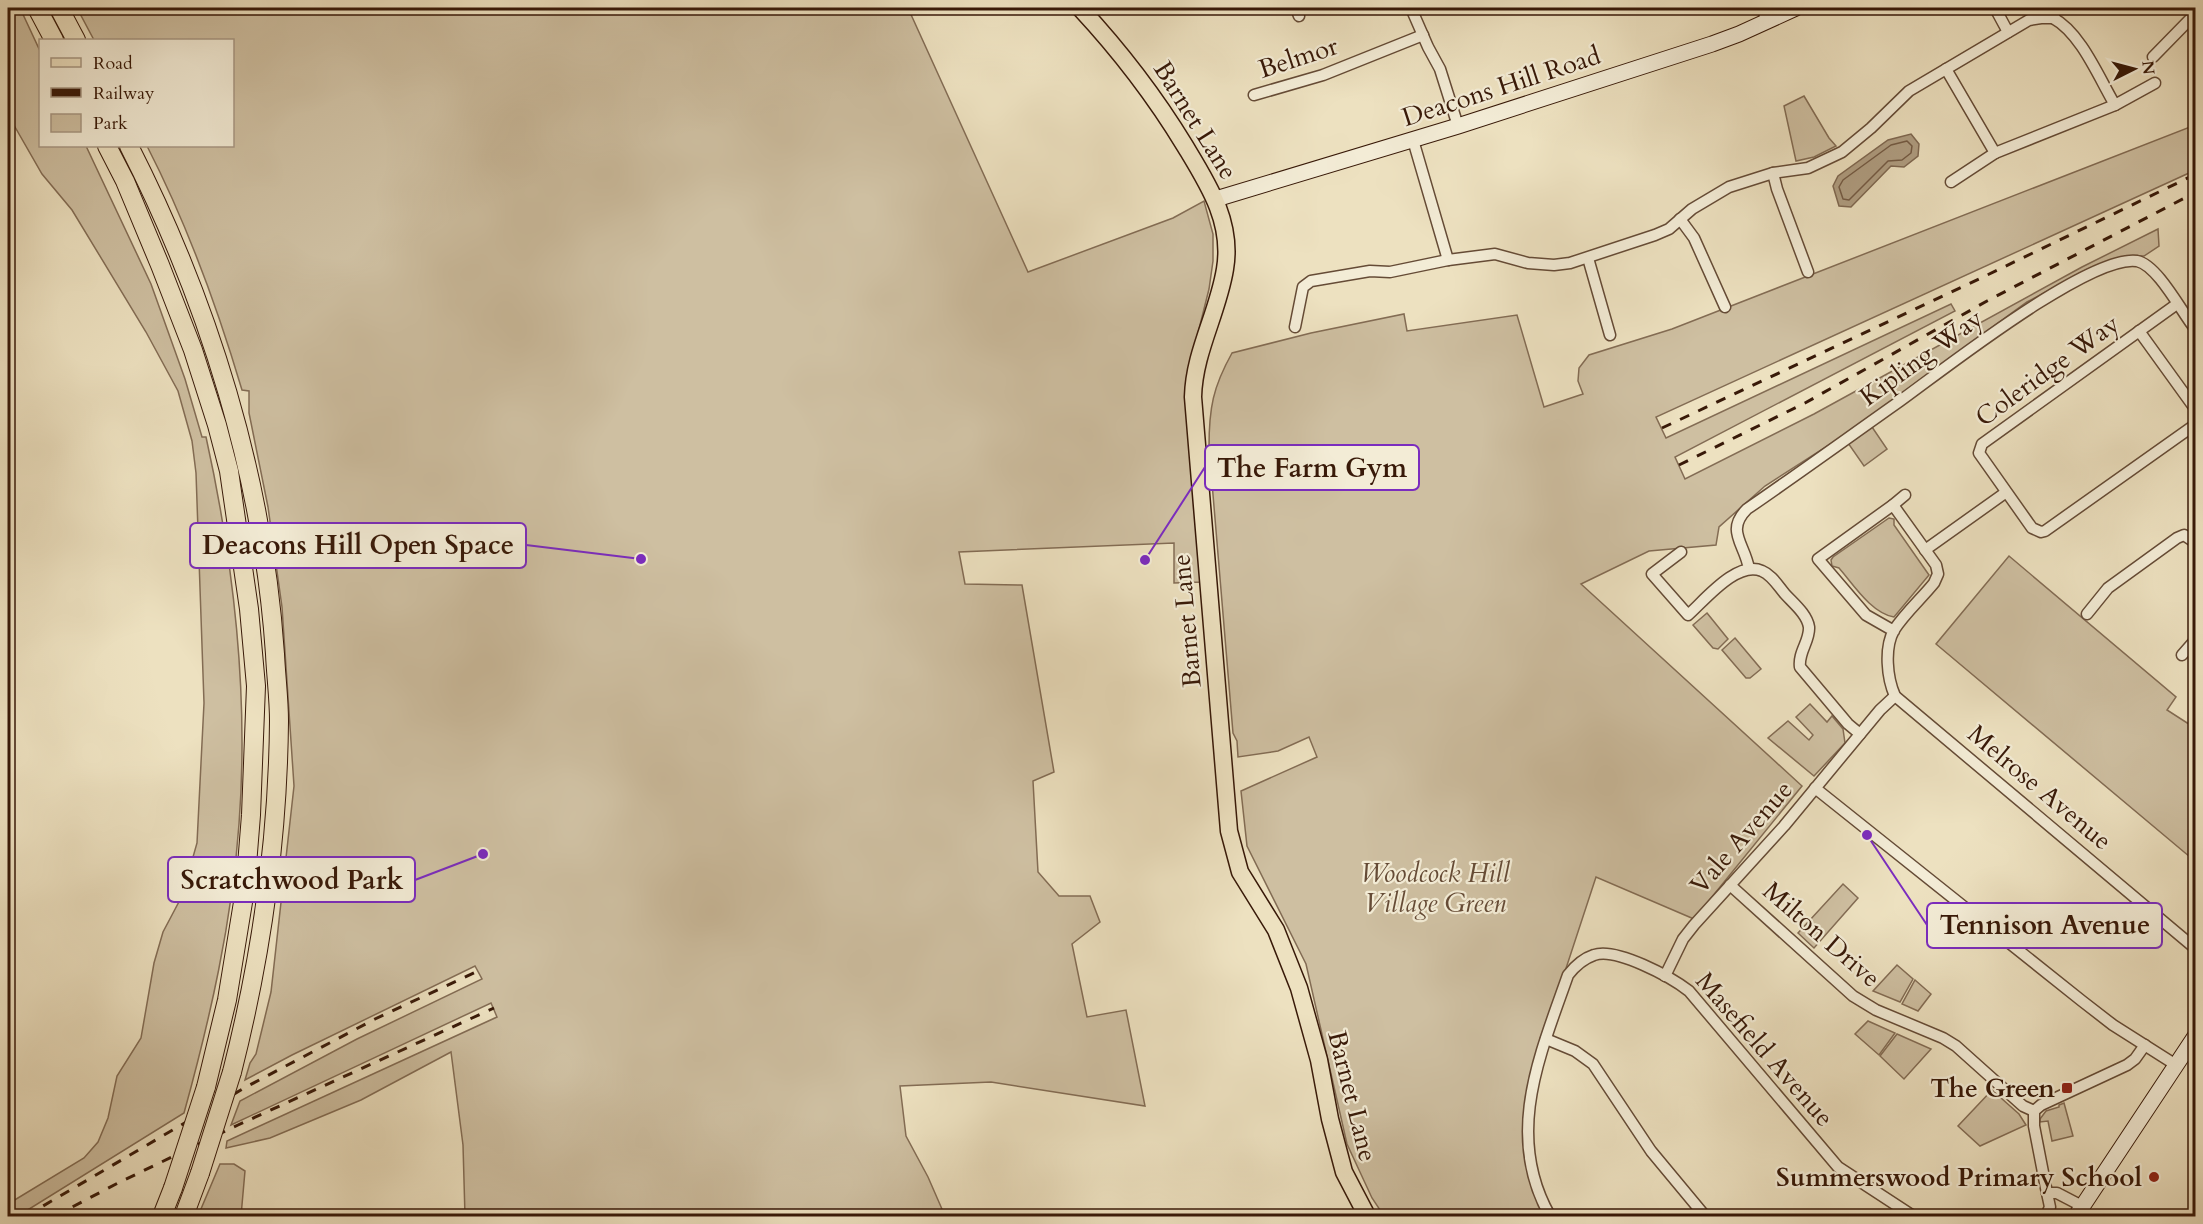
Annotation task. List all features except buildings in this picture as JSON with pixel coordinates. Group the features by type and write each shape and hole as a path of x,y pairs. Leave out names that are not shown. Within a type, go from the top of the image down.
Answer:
{"highway":[{"path":"37,8 53,39"},
{"path":"59,8 75,39"},
{"path":"108,147 125,181 160,265 193,350 217,425 229,471 249,609 256,686 251,815 245,890 227,1000 206,1087 162,1216"},
{"path":"130,147 156,200 213,345 244,452 258,522 273,625 279,719 275,805 260,940 232,1072 186,1216"}],"main road":[{"name":"Barnet Lane","path":"1080,8 1139,74 1172,124 1216,199 1225,230 1226,269 1197,362 1193,397 1229,831 1240,872 1276,930 1296,979 1319,1060 1330,1119 1344,1172 1368,1216"}],"street":[{"path":"1412,8 1440,69 1458,126"},
{"name":"Deacons Hill Road","path":"1216,199 1458,126 1712,44 1765,14 1796,8"},
{"path":"1995,8 2008,32"},
{"path":"1295,327 1303,287 1311,281 1370,271 1389,272 1448,260 1495,254 1528,263 1554,265 1588,258 1655,235 1669,229 1692,209 1729,187 1773,173 1808,168 1842,152 1909,91 2029,20 2054,13 2074,35 2115,105"},
{"path":"2153,57 2196,13"},
{"name":"Belmor","path":"1254,95 1323,75 1423,35"},
{"path":"1946,69 1995,153"},
{"path":"1951,182 1995,153 2115,105 2155,83"},
{"path":"1413,140 1448,260"},
{"path":"1773,173 1808,272"},
{"path":"1680,219 1694,238 1725,307"},
{"path":"1588,258 1610,335"},
{"name":"Kipling Way","path":"1749,569 1748,558 1736,532 1740,517 1747,509 1999,329 2052,294 2091,273 2129,261 2142,262 2152,270 2177,304"},
{"path":"2177,304 2193,326"},
{"name":"Coleridge Way","path":"2177,304 1982,444 1979,449 1980,455 2032,528 2041,532 2046,531 2196,424"},
{"path":"2139,332 2196,410"},
{"path":"1925,550 2006,493"},
{"path":"1894,631 1866,615 1813,562 1905,495"},
{"path":"1681,552 1652,574 1688,615 1735,573 1749,569 1760,570 1769,575 1806,618 1808,636 1800,657 1800,667 1848,724 1860,734 1895,696 1890,681 1888,660 1889,646 1894,631 1934,583 1938,574 1936,565 1893,505"},
{"path":"2087,614 2108,588 2130,579 2181,536 2189,536 2196,543"},
{"path":"2182,655 2196,639"},
{"name":"Melrose Avenue","path":"1895,696 2196,949"},
{"name":"Vale Avenue","path":"1665,976 1683,939 1860,734"},
{"path":"1815,788 2113,1024 2176,1065"},
{"name":"Milton Drive","path":"1730,885 1852,996 1876,1010 1943,1038 1956,1046 2023,1106 2034,1112"},
{"name":"Masefield Avenue","path":"1550,1216 1534,1180 1529,1152 1527,1121 1534,1076 1568,975 1578,963 1595,954 1611,954 1665,976 1689,990 1838,1167 1913,1216"},
{"path":"2048,1193 2056,1193 2079,1211 2196,1035"},
{"path":"1546,1039 1575,1051 1593,1064 1651,1151 1705,1216"},
{"path":"2046,1216 2050,1207 2034,1126 2034,1112 2041,1105 2127,1065 2135,1059 2145,1045"}],"green space":[{"path":"8,8 20,8 39,49 39,147 86,147 151,284 185,379 202,437 206,437 224,533 237,629 242,726 239,824 231,897 219,970 184,1113 18,1216 8,1216 8,1204 84,1158 98,1142 108,1118 117,1076 141,1038 154,963 163,932 182,896 197,843 204,703 196,473 192,441 178,391 146,332 72,210 42,174 8,112"},
{"path":"77,8 908,8 1028,272 1173,218 1204,201 1213,234 1213,261 1209,289 1188,373 1202,582 1174,583 1174,543 959,552 965,584 1022,585 1054,772 1033,781 1038,872 1059,896 1090,896 1100,922 1072,944 1087,1017 1126,1010 1145,1106 991,1082 900,1086 906,1136 928,1177 945,1216 465,1216 463,1145 451,1052 361,1100 270,1138 226,1148 227,1141 497,1017 491,1003 231,1125 240,1101 357,1039 482,979 475,966 245,1080 250,1063 256,1054 271,992 294,786 282,607 268,507 249,413 249,391 242,390 200,266 162,175 148,147 234,147 234,39 93,39"},
{"path":"1804,96 1836,146 1814,157 1796,161 1784,106"},
{"name":"Woodcock Hill Village Green","path":"2195,125 2195,169 2189,173 1656,417 1666,438 1951,304 1955,311 1675,457 1685,479 1814,414 2082,267 2158,229 2159,246 2144,256 2126,256 2091,268 2027,302 1840,438 1765,486 1719,527 1716,545 1649,551 1581,584 1802,786 1694,919 1596,877 1530,1078 1524,1109 1533,1192 1546,1216 1384,1216 1372,1198 1347,1144 1306,964 1247,846 1241,791 1317,757 1309,737 1278,751 1238,757 1237,741 1233,733 1209,447 1213,398 1232,353 1311,333 1404,314 1407,331 1517,315 1544,407 1583,394 1578,381 1579,368 1589,355 1672,329"},
{"path":"1872,427 1887,449 1864,466 1848,443"},
{"path":"1889,518 1894,519 1894,525 1929,575 1894,617 1870,604 1839,568 1832,566 1831,560"},
{"path":"2009,556 2176,697 2167,710 2195,728 2196,849 2190,857 1936,644"},
{"path":"1707,613 1728,639 1718,649 1713,648 1693,625"},
{"path":"1735,638 1761,669 1750,678 1746,678 1722,650"},
{"path":"1810,704 1827,722 1832,716 1843,729 1845,743 1814,776 1768,738 1788,721 1809,740 1813,735 1796,717"},
{"path":"1843,884 1858,898 1814,948 1798,933"},
{"path":"1897,965 1913,979 1900,1002 1873,991"},
{"path":"1915,980 1931,994 1918,1011 1902,1004"},
{"path":"1868,1021 1895,1033 1879,1055 1855,1034"},
{"path":"1897,1034 1931,1049 1904,1079 1880,1056"},
{"path":"1992,1090 2019,1114 2026,1125 1980,1146 1958,1126"},
{"path":"2064,1103 2073,1136 2052,1141 2048,1121 2040,1122 2040,1119 2046,1111"},
{"path":"220,1164 234,1164 245,1171 241,1216 198,1216"}],"water":[{"path":"1911,134 1919,144 1918,156 1904,167 1891,166 1851,207 1839,206 1833,186 1838,176 1888,140"}],"railway":[{"path":"1662,428 2196,174"},
{"path":"1679,465 1805,403 1987,301 2196,192"},
{"path":"26,1216 246,1087 375,1019 478,971"},
{"path":"55,1216 238,1125 494,1008"}],"place":[{"name":"Deacons Hill Open Space","path":"641,559"},
{"name":"The Farm Gym","path":"1145,560"},
{"name":"Tennison Avenue","path":"1867,835"},
{"name":"Scratchwood Park","path":"483,854"},
{"name":"The Green","path":"2067,1088"},
{"name":"Summerswood Primary School","path":"2154,1177"}]}
